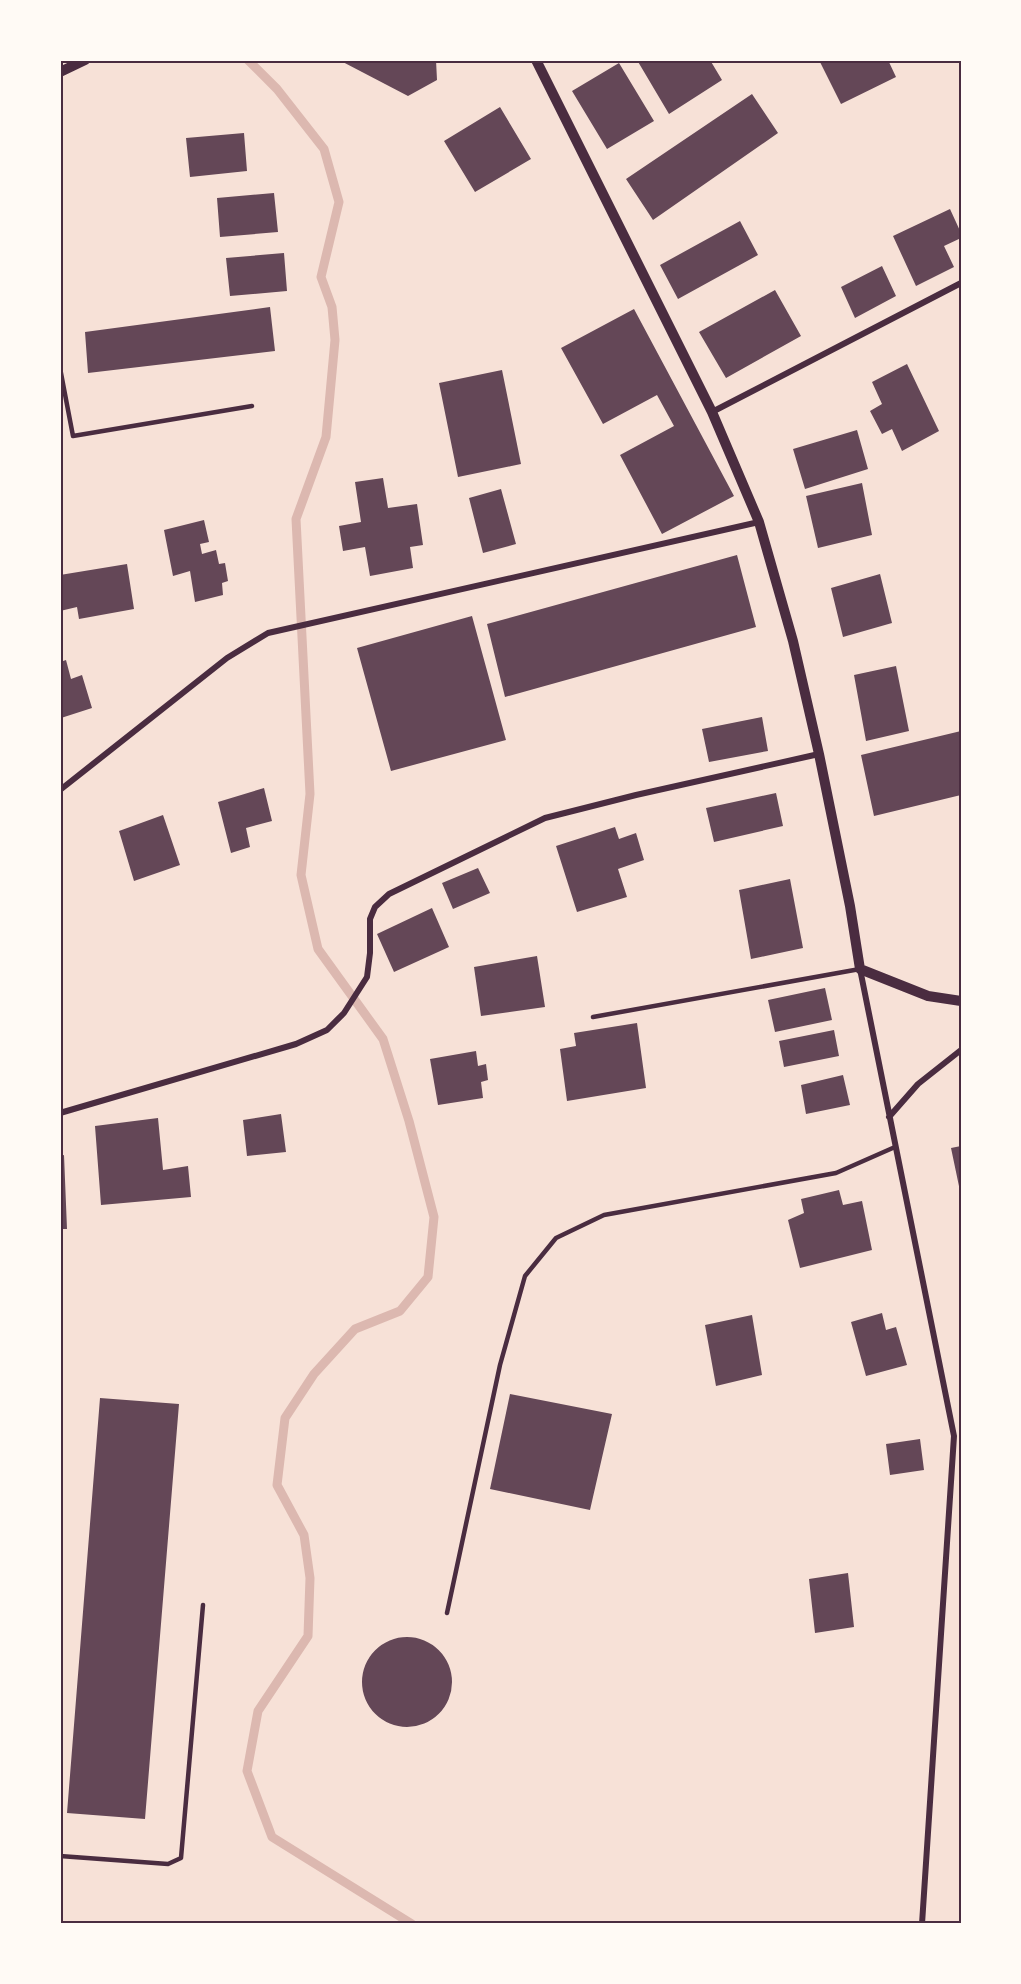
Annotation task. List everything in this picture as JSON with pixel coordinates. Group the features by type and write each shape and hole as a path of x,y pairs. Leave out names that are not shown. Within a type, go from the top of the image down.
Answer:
{"street":[{"path":"60,72 85,60"},
{"path":"536,60 712,412 759,522 793,641 819,754 850,906 894,1147 954,1436 922,1924"},
{"path":"712,412 961,283"},
{"path":"60,790 227,658 268,633 759,522"},
{"path":"60,1113 296,1044 327,1030 344,1013 367,977 370,920 375,907 389,894 545,818 819,754"},
{"path":"860,969 928,996 961,1001"},
{"path":"889,1117 918,1084 961,1050"}],"lane":[{"path":"60,368 73,436 252,406"},
{"path":"593,1017 860,969"},
{"path":"447,1613 500,1365 525,1276 556,1238 604,1215 836,1173 894,1147"},
{"path":"60,1856 168,1864 181,1858 203,1605"}],"building":[{"path":"339,60 436,60 437,80 408,96"},
{"path":"637,60 710,60 722,80 669,114"},
{"path":"819,60 888,60 896,77 841,104"},
{"path":"619,63 654,121 607,149 572,91"},
{"path":"752,94 778,133 653,220 626,179"},
{"path":"500,107 531,159 475,192 444,141"},
{"path":"244,133 247,171 190,177 186,138"},
{"path":"274,193 278,232 220,237 217,198"},
{"path":"950,209 961,233 961,238 944,246 954,267 916,286 893,236"},
{"path":"740,221 758,255 678,299 660,265"},
{"path":"284,253 287,291 230,296 226,258"},
{"path":"882,266 896,296 855,318 841,287"},
{"path":"775,290 801,336 726,378 699,332"},
{"path":"270,307 275,351 88,373 85,332"},
{"path":"634,309 734,496 662,534 620,455 674,426 657,395 603,424 561,348"},
{"path":"907,364 939,431 902,451 892,429 882,434 870,411 882,404 872,382"},
{"path":"502,370 521,464 458,477 439,383"},
{"path":"857,430 868,469 805,489 793,449"},
{"path":"383,478 388,508 417,504 423,545 410,547 413,568 370,576 365,547 343,551 339,526 361,522 355,482"},
{"path":"862,483 872,535 818,548 806,496"},
{"path":"501,489 516,544 483,553 469,498"},
{"path":"204,520 209,542 200,544 202,554 216,550 219,564 225,563 228,581 222,583 223,595 195,602 190,571 173,576 164,530"},
{"path":"737,555 756,627 505,697 487,624"},
{"path":"127,564 134,609 79,619 77,607 60,611 60,575"},
{"path":"880,574 892,623 843,637 831,588"},
{"path":"472,616 506,740 391,771 357,648"},
{"path":"66,660 71,679 82,675 92,708 61,718 60,662"},
{"path":"896,666 909,731 866,741 854,675"},
{"path":"762,717 768,751 709,762 702,729"},
{"path":"961,731 961,795 874,816 861,755"},
{"path":"264,788 272,821 246,828 250,847 231,853 218,802"},
{"path":"776,793 783,826 714,842 706,808"},
{"path":"163,815 180,865 134,881 119,831"},
{"path":"615,827 619,839 636,833 644,860 618,869 627,897 577,912 556,846"},
{"path":"478,868 490,893 453,909 442,883"},
{"path":"790,879 803,948 751,959 739,890"},
{"path":"432,908 449,947 394,972 377,934"},
{"path":"537,956 545,1007 481,1016 474,967"},
{"path":"825,988 832,1020 775,1032 768,1000"},
{"path":"637,1023 646,1088 567,1101 560,1049 576,1046 574,1033"},
{"path":"834,1030 839,1056 784,1067 779,1041"},
{"path":"476,1051 478,1066 486,1064 488,1080 481,1082 483,1098 438,1105 430,1059"},
{"path":"843,1075 850,1105 806,1114 801,1085"},
{"path":"281,1114 286,1152 247,1156 243,1120"},
{"path":"158,1118 163,1170 188,1166 191,1197 101,1205 95,1126"},
{"path":"961,1146 961,1191 960,1191 951,1148"},
{"path":"64,1155 67,1229 60,1229 60,1156"},
{"path":"839,1190 843,1205 862,1201 872,1250 800,1268 788,1220 804,1213 801,1199"},
{"path":"882,1313 886,1330 896,1327 907,1365 866,1376 851,1322"},
{"path":"752,1315 762,1375 716,1386 705,1325"},
{"path":"510,1394 612,1414 590,1510 490,1489"},
{"path":"100,1398 179,1404 145,1819 67,1813"},
{"path":"920,1439 924,1470 890,1475 886,1444"},
{"path":"848,1573 854,1627 815,1633 809,1579"},
{"path":"407,1637 424,1640 439,1650 449,1665 452,1682 449,1699 439,1714 424,1724 407,1727 390,1724 375,1714 365,1699 362,1682 365,1665 375,1650 390,1640"}],"waterway":[{"path":"248,60 277,89 324,149 339,202 321,277 332,307 335,340 326,437 296,519 310,794 301,875 318,949 383,1039 409,1121 434,1217 428,1277 400,1311 355,1329 314,1374 285,1418 277,1485 304,1535 310,1578 308,1636 258,1711 247,1771 272,1837 412,1924"}]}
